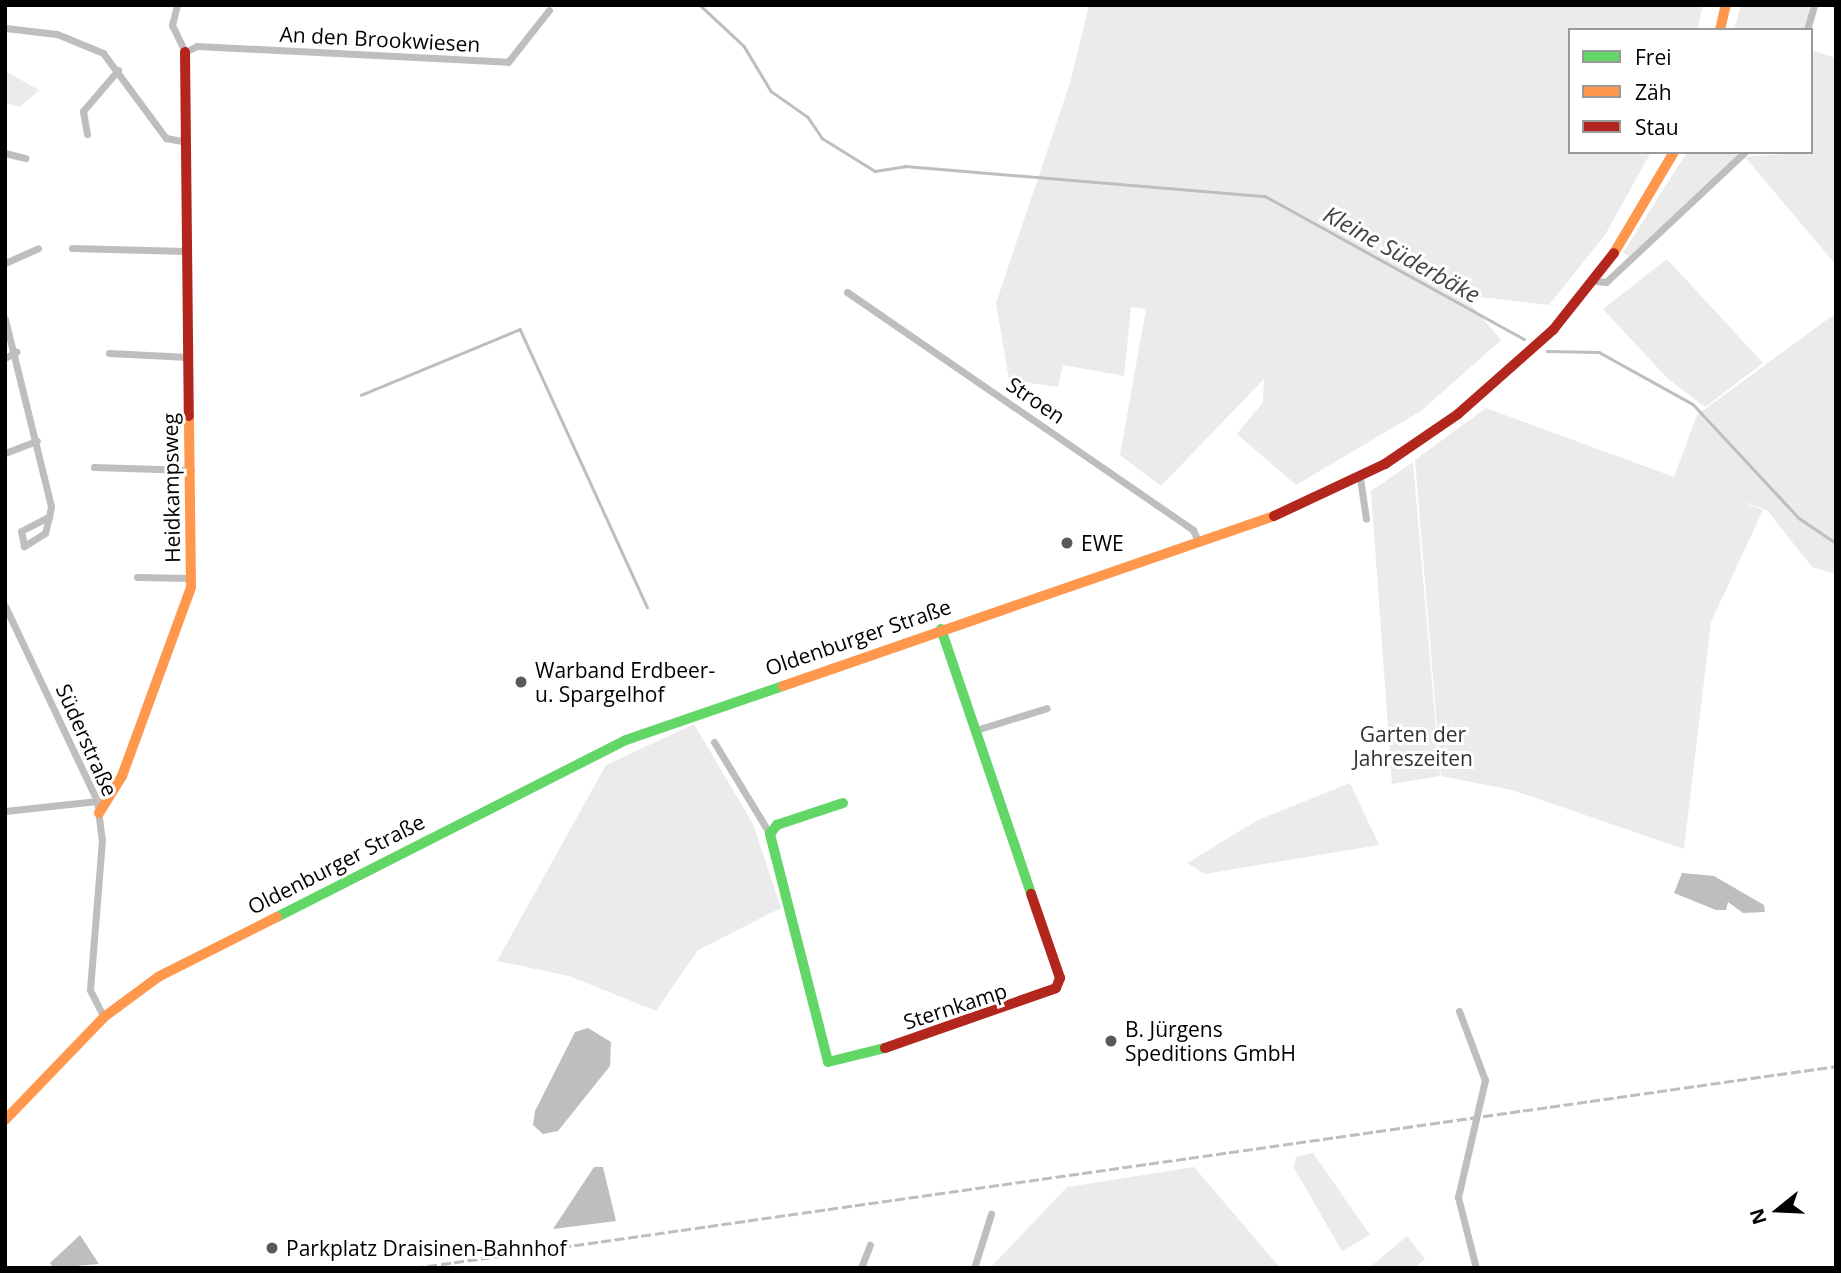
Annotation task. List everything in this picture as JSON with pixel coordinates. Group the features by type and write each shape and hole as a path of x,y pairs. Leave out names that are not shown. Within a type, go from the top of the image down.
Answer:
{"main road":[{"path":"1720,28 1726,5"},
{"name":"Heidkampsweg","path":"99,813 122,776 152,682 182,625 191,578 191,470 182,141 185,52"},
{"name":"Oldenburger Straße","path":"5,1120 104,1017 184,962 626,740 1199,542 1360,478 1491,388 1595,281 1673,154"},
{"name":"Sternkamp","path":"770,834 828,1062 850,1061 1047,996 1060,978 941,629"},
{"path":"770,834 777,825 844,803"}],"street":[{"path":"177,5 172,25 185,52"},
{"path":"1808,28 1814,5"},
{"name":"An den Brookwiesen","path":"185,52 197,46 508,62 549,10"},
{"path":"5,28 81,42 118,70 166,138 182,141"},
{"path":"87,134 83,111 118,70"},
{"path":"5,153 24,158"},
{"path":"1595,281 1606,282 1743,154"},
{"path":"5,263 38,248"},
{"path":"72,248 185,251"},
{"name":"Stroen","path":"847,292 1193,530 1199,542"},
{"path":"5,319 16,352 37,441 49,517 41,538 24,546 21,531 49,517"},
{"path":"5,358 16,352"},
{"path":"109,354 188,357"},
{"path":"5,453 37,441"},
{"path":"94,467 191,470"},
{"path":"1360,478 1366,519"},
{"path":"138,578 191,578"},
{"name":"Süderstraße","path":"5,606 97,802 99,813 90,990 104,1017"},
{"path":"976,730 1047,708"},
{"name":"Sternkamp","path":"713,741 770,834"},
{"path":"5,811 97,802"},
{"path":"1459,1011 1485,1080 1458,1197 1476,1268"},
{"path":"974,1268 991,1214"},
{"path":"861,1268 870,1245"}],"green space":[{"path":"1089,5 1703,5 1697,28 1568,28 1568,154 1650,154 1605,235 1549,305 1463,295 1501,340 1421,411 1296,485 1237,434 1263,402 1264,379 1161,486 1120,455 1146,309 1131,307 1124,376 1063,365 1058,387 1009,380 996,303 1070,83"},
{"path":"1741,5 1812,5 1806,28 1735,28"},
{"path":"1813,51 1836,58 1836,265 1745,157 1813,154"},
{"path":"5,71 39,90 20,107 5,103"},
{"path":"1686,154 1739,154 1629,256 1623,253"},
{"path":"1667,259 1763,363 1705,407 1667,378 1603,309"},
{"path":"1836,313 1836,574 1812,567 1767,510 1734,499 1763,510 1711,622 1684,849 1512,790 1441,776 1415,460 1486,408 1674,477 1697,415"},
{"name":"Garten der Jahreszeiten","path":"1413,462 1440,776 1392,784 1371,491"},
{"path":"694,724 753,824 781,908 698,950 656,1011 569,976 497,961 606,765"},
{"path":"1350,783 1379,845 1205,874 1187,863 1258,820"},
{"path":"1313,1153 1370,1235 1342,1251 1294,1168 1296,1157"},
{"path":"1194,1167 1280,1268 990,1268 1067,1187"},
{"path":"1407,1236 1425,1259 1414,1268 1369,1268"}],"shaded area":[{"path":"1682,873 1714,876 1764,905 1765,912 1743,913 1728,902 1726,910 1716,910 1674,893"},
{"path":"588,1028 611,1042 610,1066 558,1131 543,1134 533,1125 535,1111 575,1032"},
{"path":"594,1167 603,1167 616,1221 553,1229"},
{"path":"80,1235 99,1264 53,1268 50,1263"}],"waterway":[{"path":"700,5 744,46 771,91 808,117 822,138 875,171 905,166 1265,196 1524,339"},
{"path":"361,395 520,329 647,607"},
{"name":"Kleine Süderbäke","path":"1547,351 1599,352 1693,404 1799,518 1836,543"}],"railway":[{"path":"414,1268 1836,1066"}],"traffic: fast":[{"path":"941,629 1031,894"},
{"path":"277,917 626,740 783,686"},
{"path":"843,803 777,825 770,834 828,1062 885,1048"}],"traffic: slow":[{"path":"1720,28 1726,5"},
{"path":"1614,253 1673,154"},
{"path":"99,813 122,776 191,587 189,416"},
{"path":"783,686 1274,516"},
{"path":"5,1120 104,1017 158,977 277,917"}],"traffic: jam":[{"path":"185,52 189,416"},
{"path":"1274,516 1385,464 1458,414 1553,330 1614,253"},
{"path":"885,1048 1056,988 1060,978 1031,894"}],"place":[{"name":"EWE","path":"1067,543"},
{"name":"Warband Erdbeer- u. Spargelhof","path":"521,682"},
{"name":"B. Jürgens Speditions GmbH","path":"1111,1041"},
{"name":"Parkplatz Draisinen-Bahnhof","path":"272,1248"}]}
